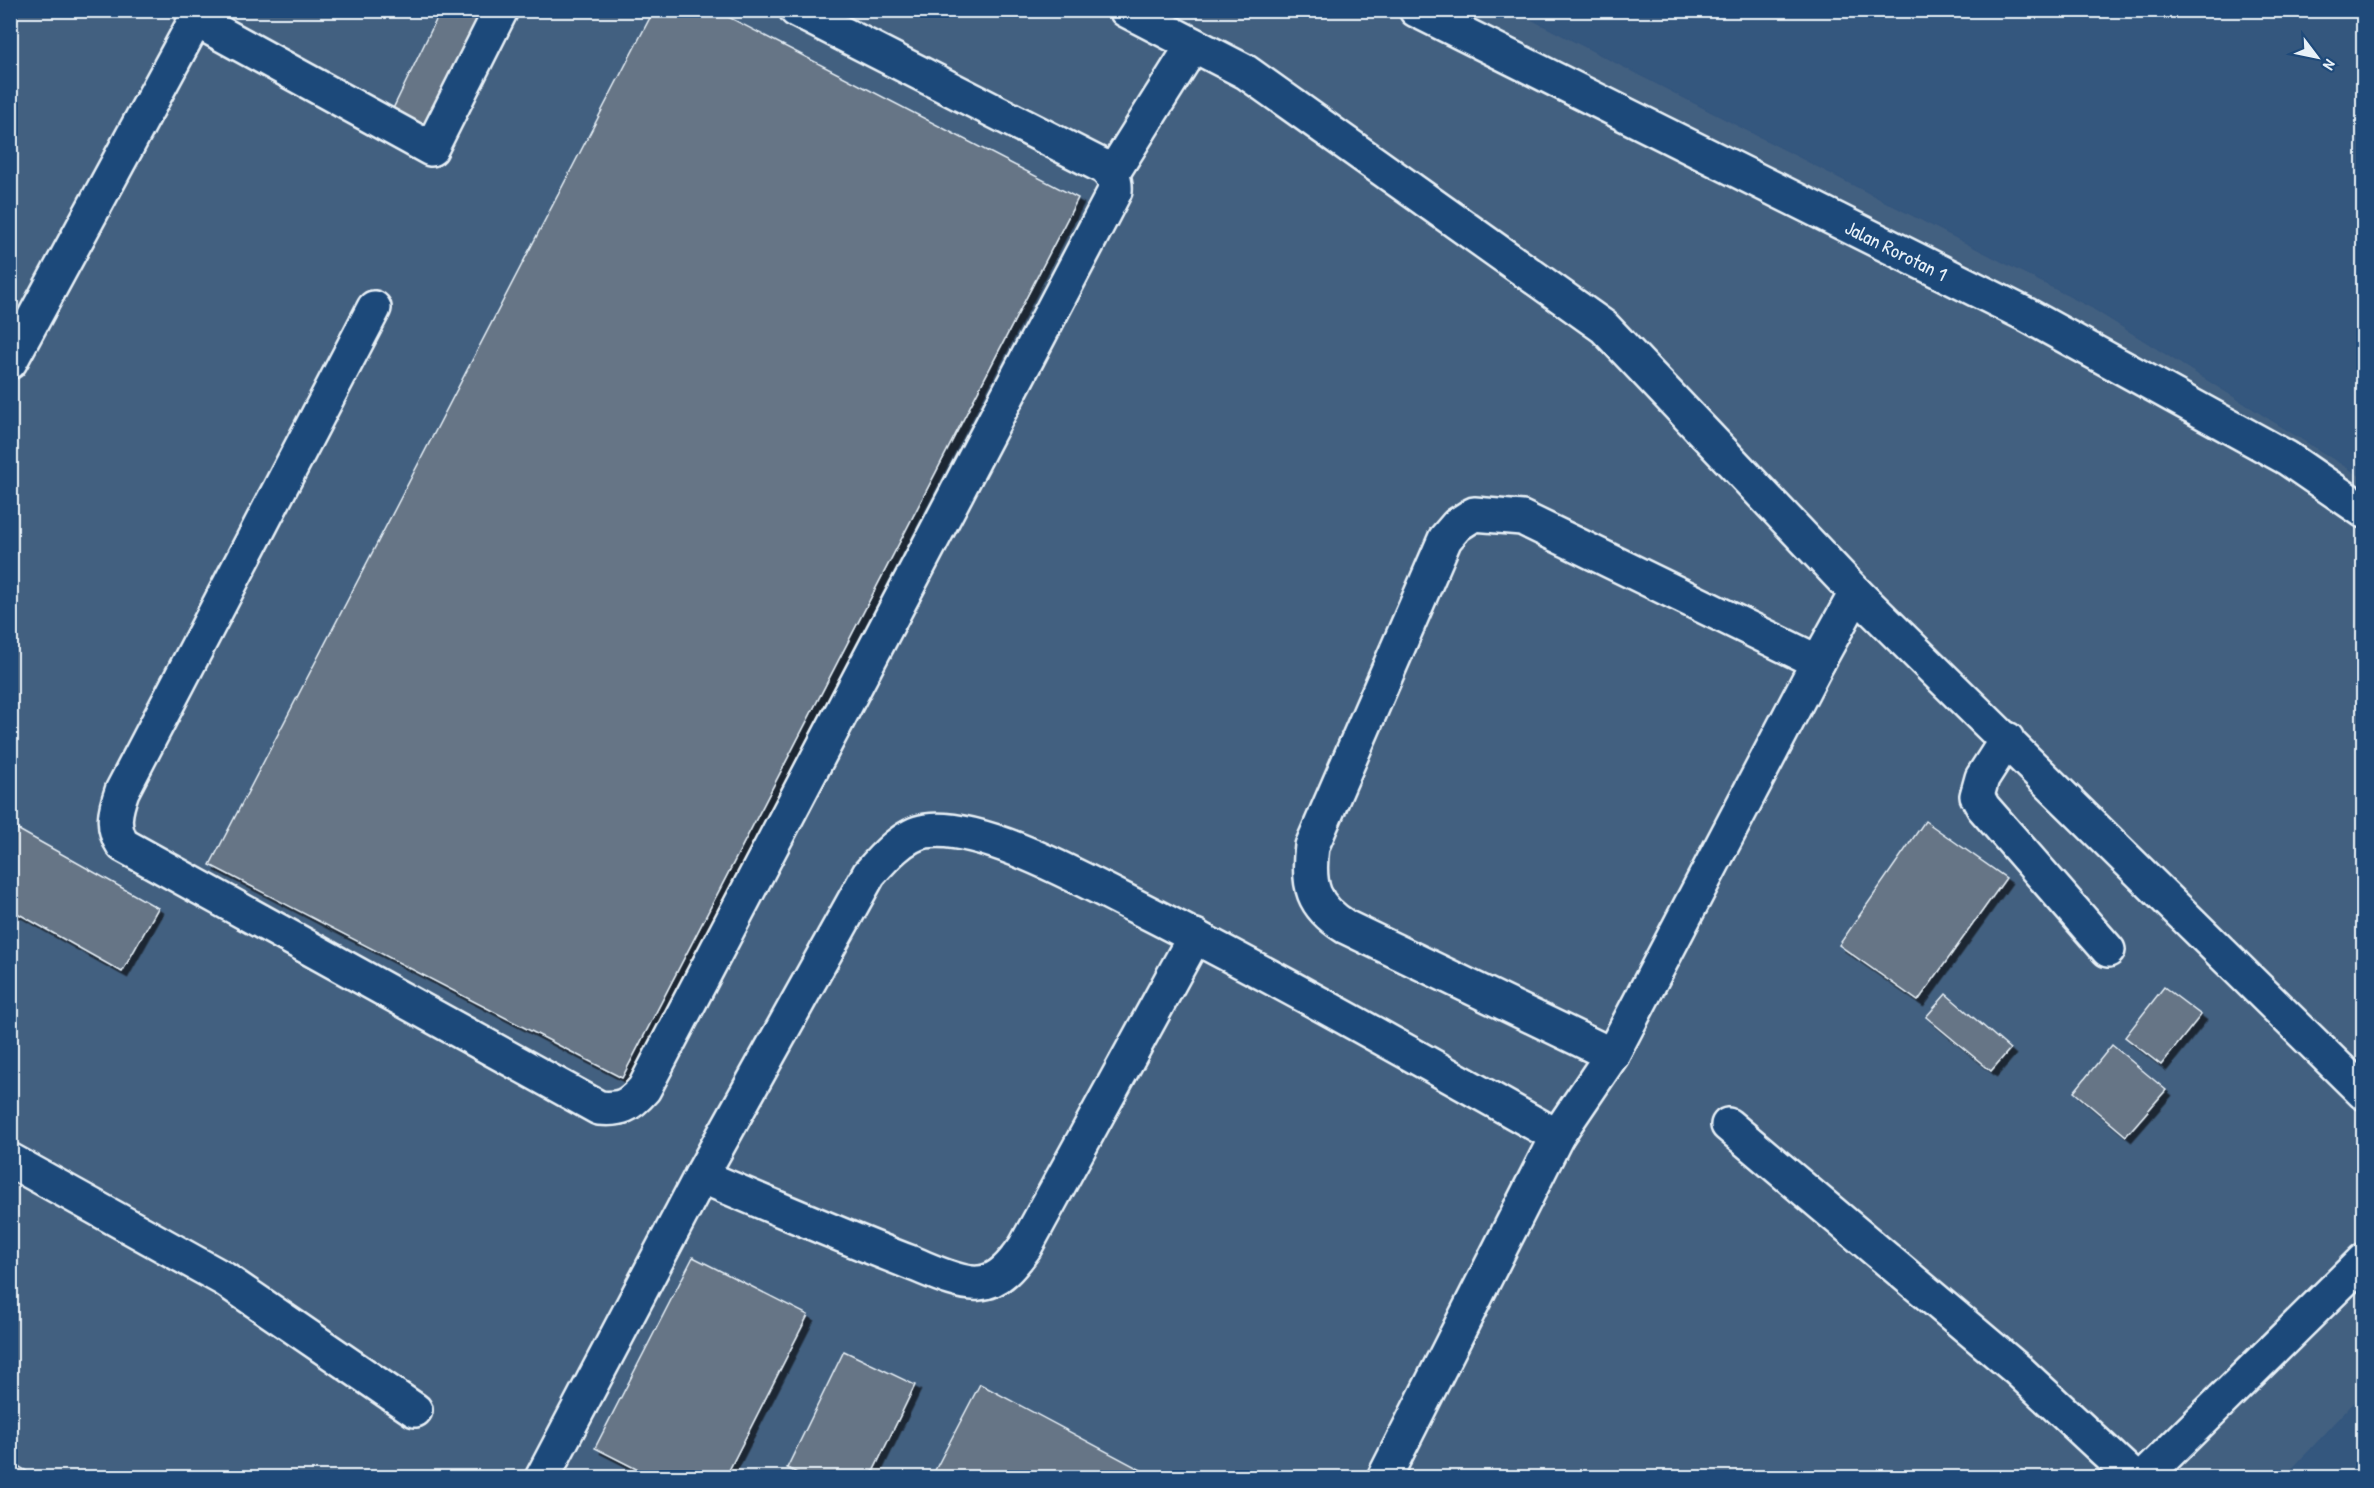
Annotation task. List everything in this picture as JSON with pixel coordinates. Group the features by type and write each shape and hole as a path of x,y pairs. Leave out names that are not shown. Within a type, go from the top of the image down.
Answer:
{"street":[{"path":"10,362 199,15 431,149 501,10"},
{"path":"374,308 122,791 116,808 116,835 123,845 599,1108 616,1109 628,1104 644,1089 1112,198 1116,183 1112,174 1104,167 796,10"},
{"path":"1126,10 1246,72 1604,327 1856,593 2007,739 2364,1093"},
{"name":"Jalan Rorotan 1","path":"1416,10 2025,314 2288,458 2364,511"},
{"path":"1112,174 1193,45"},
{"path":"1612,1055 1346,927 1329,917 1315,897 1309,873 1312,846 1445,539 1457,525 1474,514 1522,518 1818,662"},
{"path":"1384,1478 1557,1136 1612,1055 1856,593"},
{"path":"2007,739 1982,778 1977,796 1983,807 2108,950"},
{"path":"542,1478 701,1176 869,874 891,848 924,831 954,831 990,838 1085,881 1282,982 1557,1136"},
{"path":"701,1176 847,1238 952,1278 980,1284 998,1276 1012,1266 1025,1247 1195,936"},
{"path":"1728,1125 2018,1370 2134,1478"},
{"path":"10,1160 224,1279 416,1410"},
{"path":"2143,1478 2364,1260"}],"shaded area":[{"path":"10,11 1514,11 2091,308 2363,478 2363,1393 2283,1478 11,1477"}],"building":[{"path":"441,10 492,10 428,140 388,119"},
{"path":"654,10 715,10 1078,198 622,1078 210,865"},
{"path":"1925,821 2006,878 1918,1001 1839,945"},
{"path":"10,825 158,908 122,972 10,909"},
{"path":"2164,987 2201,1015 2161,1065 2125,1037"},
{"path":"1946,994 2010,1049 1991,1071 1926,1017"},
{"path":"2112,1045 2166,1090 2126,1136 2074,1092"},
{"path":"693,1257 808,1315 725,1478 654,1478 595,1448"},
{"path":"844,1351 915,1385 870,1478 807,1478 787,1468"},
{"path":"980,1384 1145,1472 1142,1478 931,1478"},
{"path":"10,1461 28,1472 24,1478 10,1478"}]}
